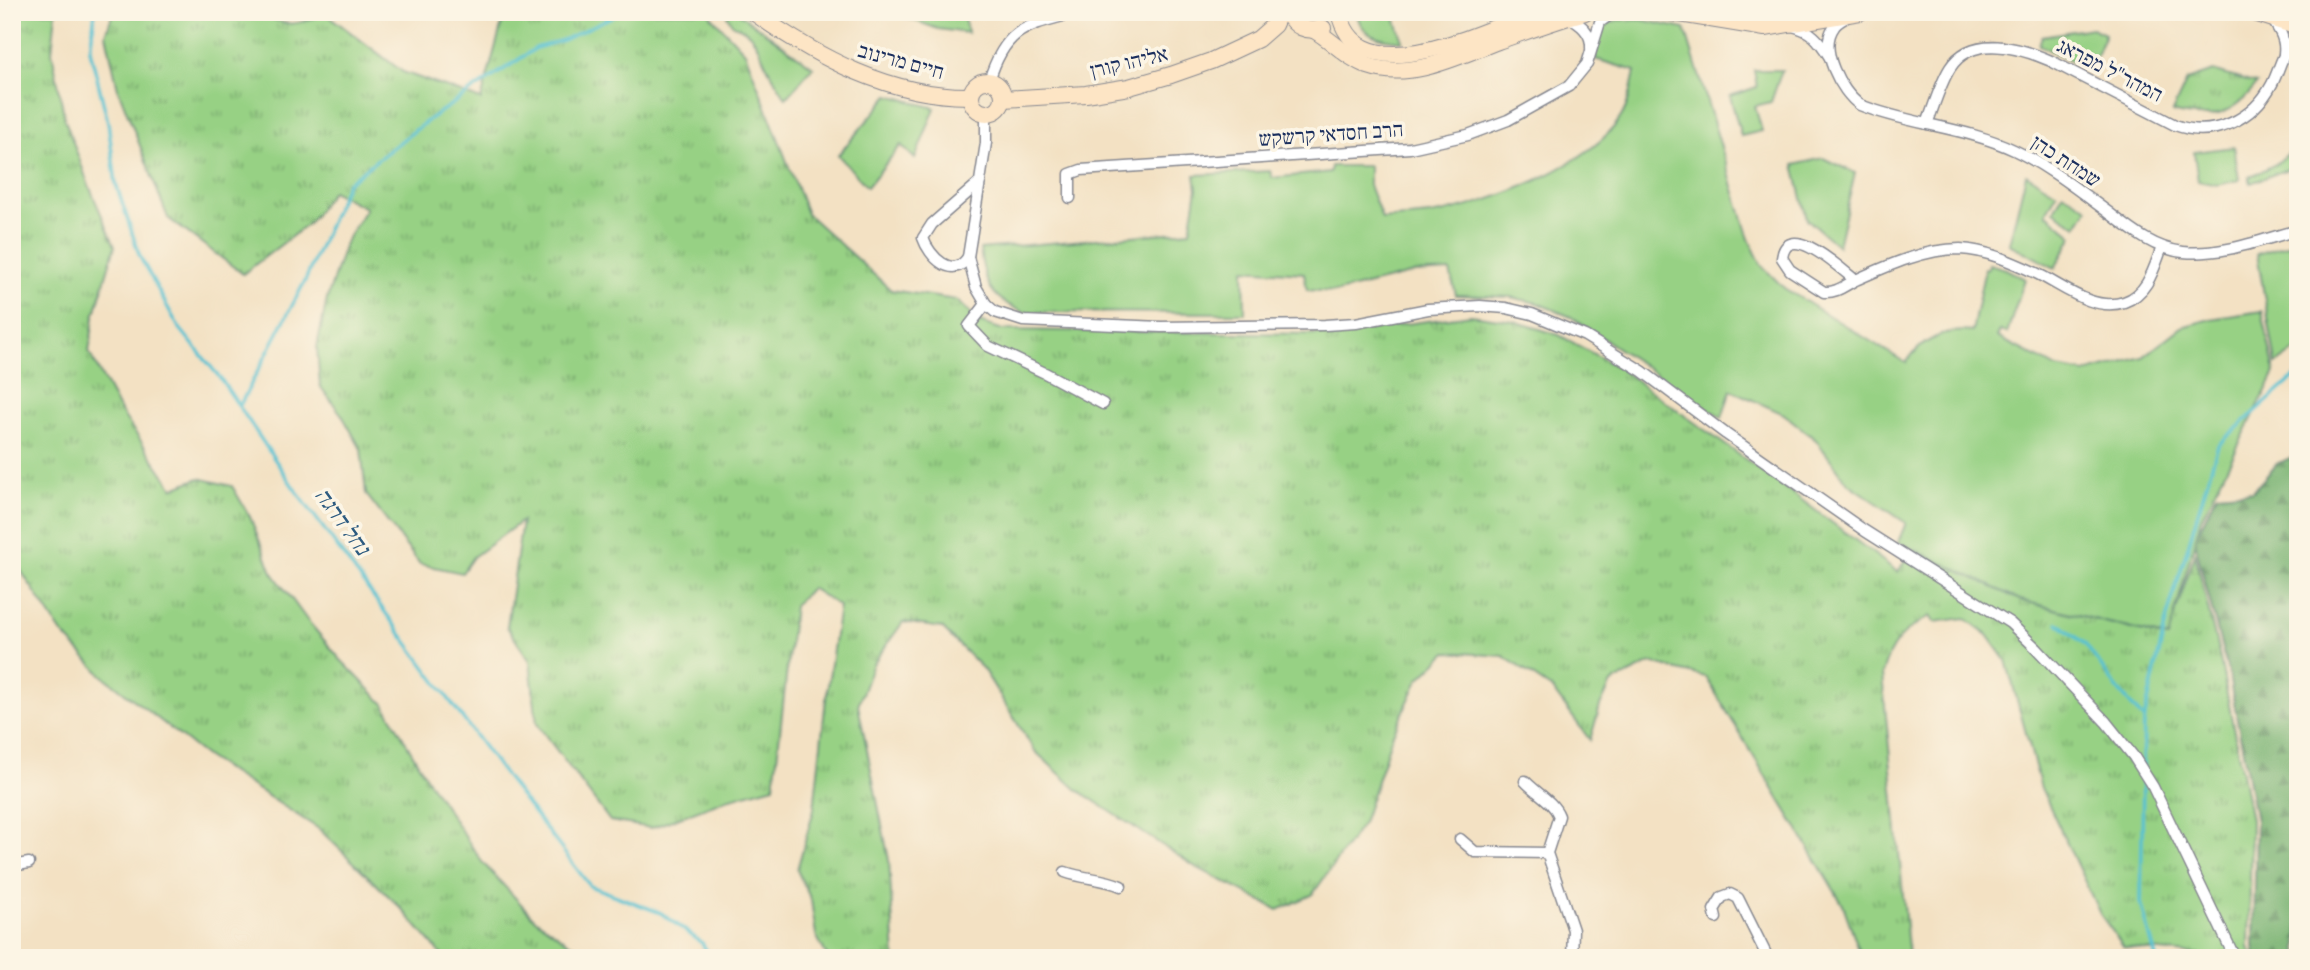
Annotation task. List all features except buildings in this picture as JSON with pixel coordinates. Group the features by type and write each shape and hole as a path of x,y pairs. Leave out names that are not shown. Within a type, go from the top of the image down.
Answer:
{"street":[{"name":"חיים מרינוב","path":"753,12 800,45 846,68 915,89 971,96"},
{"path":"989,82 1002,50 1016,33 1038,23 1078,12"},
{"name":"אליהו קורן","path":"1258,39 1274,25 1280,12"},
{"path":"1287,12 1296,25 1309,30 1358,61 1376,68 1397,71 1441,62 1585,12"},
{"path":"1309,30 1326,27 1339,12"},
{"path":"1339,12 1341,22 1352,39 1373,51 1398,55 1437,48 1534,12"},
{"name":"הרב חסדאי קרשקש","path":"1070,198 1070,174 1081,170 1410,148 1468,135 1508,120 1556,95 1578,76 1591,54 1600,22 1614,12"},
{"path":"1668,12 1765,28 1856,13"},
{"path":"1759,12 1772,12"},
{"path":"2251,12 2298,27"},
{"path":"1831,59 1830,35 1835,24 1856,13"},
{"path":"1568,17 1586,30 1591,41 1591,54"},
{"path":"2272,19 2281,32 2285,45 2283,57"},
{"path":"1789,25 1811,33 1831,59"},
{"name":"אליהו קורן","path":"1003,99 1086,94 1129,87 1211,61 1258,39 1286,31 1309,30"},
{"name":"המהר\"ל מפראג","path":"1927,124 1950,68 1964,55 1987,47 2006,46 2031,52 2175,125 2201,131 2216,129 2230,124 2255,107 2273,83 2283,57 2298,37"},
{"name":"שמחת כהן","path":"1831,59 1840,84 1860,106 1970,134 2011,148 2162,247 2184,252 2206,252 2235,248 2298,230"},
{"path":"989,82 999,87 1003,99 998,110 986,114 975,108 971,96 976,85 989,82"},
{"path":"980,182 932,224 923,238 933,257 943,264 964,264 968,257 980,182 986,142 986,114"},
{"path":"1855,280 1809,246 1797,243 1785,247 1782,253 1790,271 1824,292 1839,290 1855,280 1925,253 1963,249 1998,257 2085,299 2105,305 2125,302 2140,293 2148,282 2162,247"},
{"path":"968,257 973,280 986,304 995,312 1023,321 1161,327 1325,325 1356,323 1429,309 1493,307 1532,314 1585,336 1642,371 1726,434 1865,531 2010,623 2106,722 2134,757 2154,787 2235,958"},
{"path":"986,304 969,326 988,346 1103,404"},
{"path":"1525,780 1536,793 1555,807 1559,816 1547,853 1573,930 1572,958"},
{"path":"1460,839 1475,852 1547,853"},
{"path":"12,866 29,863"},
{"path":"1065,872 1121,886"},
{"path":"1716,918 1714,910 1722,897 1730,894 1738,898 1768,958"}],"green space":[{"path":"12,12 56,12 52,52 65,120 115,246 94,317 89,352 119,409 173,488 199,478 232,486 250,517 272,572 340,659 384,704 427,779 482,862 534,918 571,944 607,958 444,958 402,909 319,829 207,757 102,675 61,632 12,557"},
{"path":"113,12 262,12 286,23 308,20 325,13 403,72 481,100 505,12 710,12 745,52 807,214 891,290 956,300 982,323 1003,330 1313,334 1471,315 1514,321 1559,335 1616,366 1898,572 1912,548 2020,600 2167,638 2195,554 2220,658 2251,820 2249,947 2253,958 2223,958 2124,947 2100,914 2041,788 2006,660 1988,635 1965,618 1934,622 1930,616 1899,639 1889,654 1882,674 1909,958 1862,958 1843,905 1706,677 1651,663 1611,683 1600,706 1590,740 1552,689 1503,656 1447,652 1418,680 1392,736 1363,823 1312,895 1278,910 1194,866 1076,789 1035,751 983,669 942,628 903,622 873,664 858,705 889,860 895,958 828,958 816,935 811,900 797,870 814,809 839,606 811,588 794,606 774,786 727,799 651,828 610,821 537,724 530,661 507,627 522,521 473,557 462,573 420,564 366,494 361,449 342,415 320,386 317,347 327,299 345,243 366,208 332,191 309,223 243,274 168,218 118,89 106,34"},
{"path":"729,12 737,12 813,67 786,98 752,36 733,25 727,16"},
{"path":"891,12 962,12 968,33 938,29"},
{"path":"1357,12 1393,12 1403,41 1373,35 1362,27"},
{"path":"1618,20 1642,20 1685,29 1749,239 1762,266 1784,288 1906,363 1919,348 1934,338 1953,332 1972,332 1985,268 1988,269 1989,264 2025,279 2007,333 2000,331 1997,337 2057,368 2085,373 2143,357 2182,327 2210,319 2262,311 2275,373 2201,519 2168,638 2020,600 1898,542 1906,523 1848,483 1816,440 1784,414 1731,390 1722,418 1571,317 1537,303 1510,297 1456,295 1450,271 1414,273 1338,292 1307,290 1304,273 1244,269 1245,313 1023,312 996,295 987,280 980,249 1190,231 1197,189 1195,175 1270,171 1272,178 1330,172 1331,166 1369,166 1369,185 1382,219 1435,214 1510,192 1564,166 1588,151 1621,117 1635,71 1595,59 1601,29"},
{"path":"2092,28 2105,34 2090,70 2039,45 2042,36"},
{"path":"1754,70 1782,70 1771,102 1755,106 1762,131 1741,136 1730,96 1757,87"},
{"path":"2213,71 2257,84 2239,103 2219,114 2197,116 2172,112 2187,80"},
{"path":"889,95 935,108 915,159 901,145 867,187 838,155"},
{"path":"2298,145 2298,165 2251,183 2249,177 2276,164"},
{"path":"2234,147 2239,180 2218,185 2198,181 2194,152"},
{"path":"1823,158 1855,173 1838,246 1807,219 1794,165"},
{"path":"2026,174 2057,193 2046,213 2073,236 2055,268 2009,244"},
{"path":"2063,193 2088,208 2077,226 2054,211"},
{"path":"2290,244 2298,276 2298,349 2276,364 2257,254"},
{"path":"2298,454 2298,958 2256,958 2256,821 2229,676 2194,540 2217,494 2253,491 2277,464"}],"waterway":[{"name":"נחל דרגה","path":"95,12 90,50 108,122 116,184 140,257 178,326 220,378 294,488 500,769 590,886 661,913 702,943 711,958"},
{"path":"239,407 305,281 347,183 431,118 536,48 563,40 622,12"},
{"path":"2144,720 2167,617 2218,445 2298,374"},
{"path":"2058,623 2085,644 2144,720 2143,766"},
{"path":"2143,777 2141,903 2156,958"}]}
